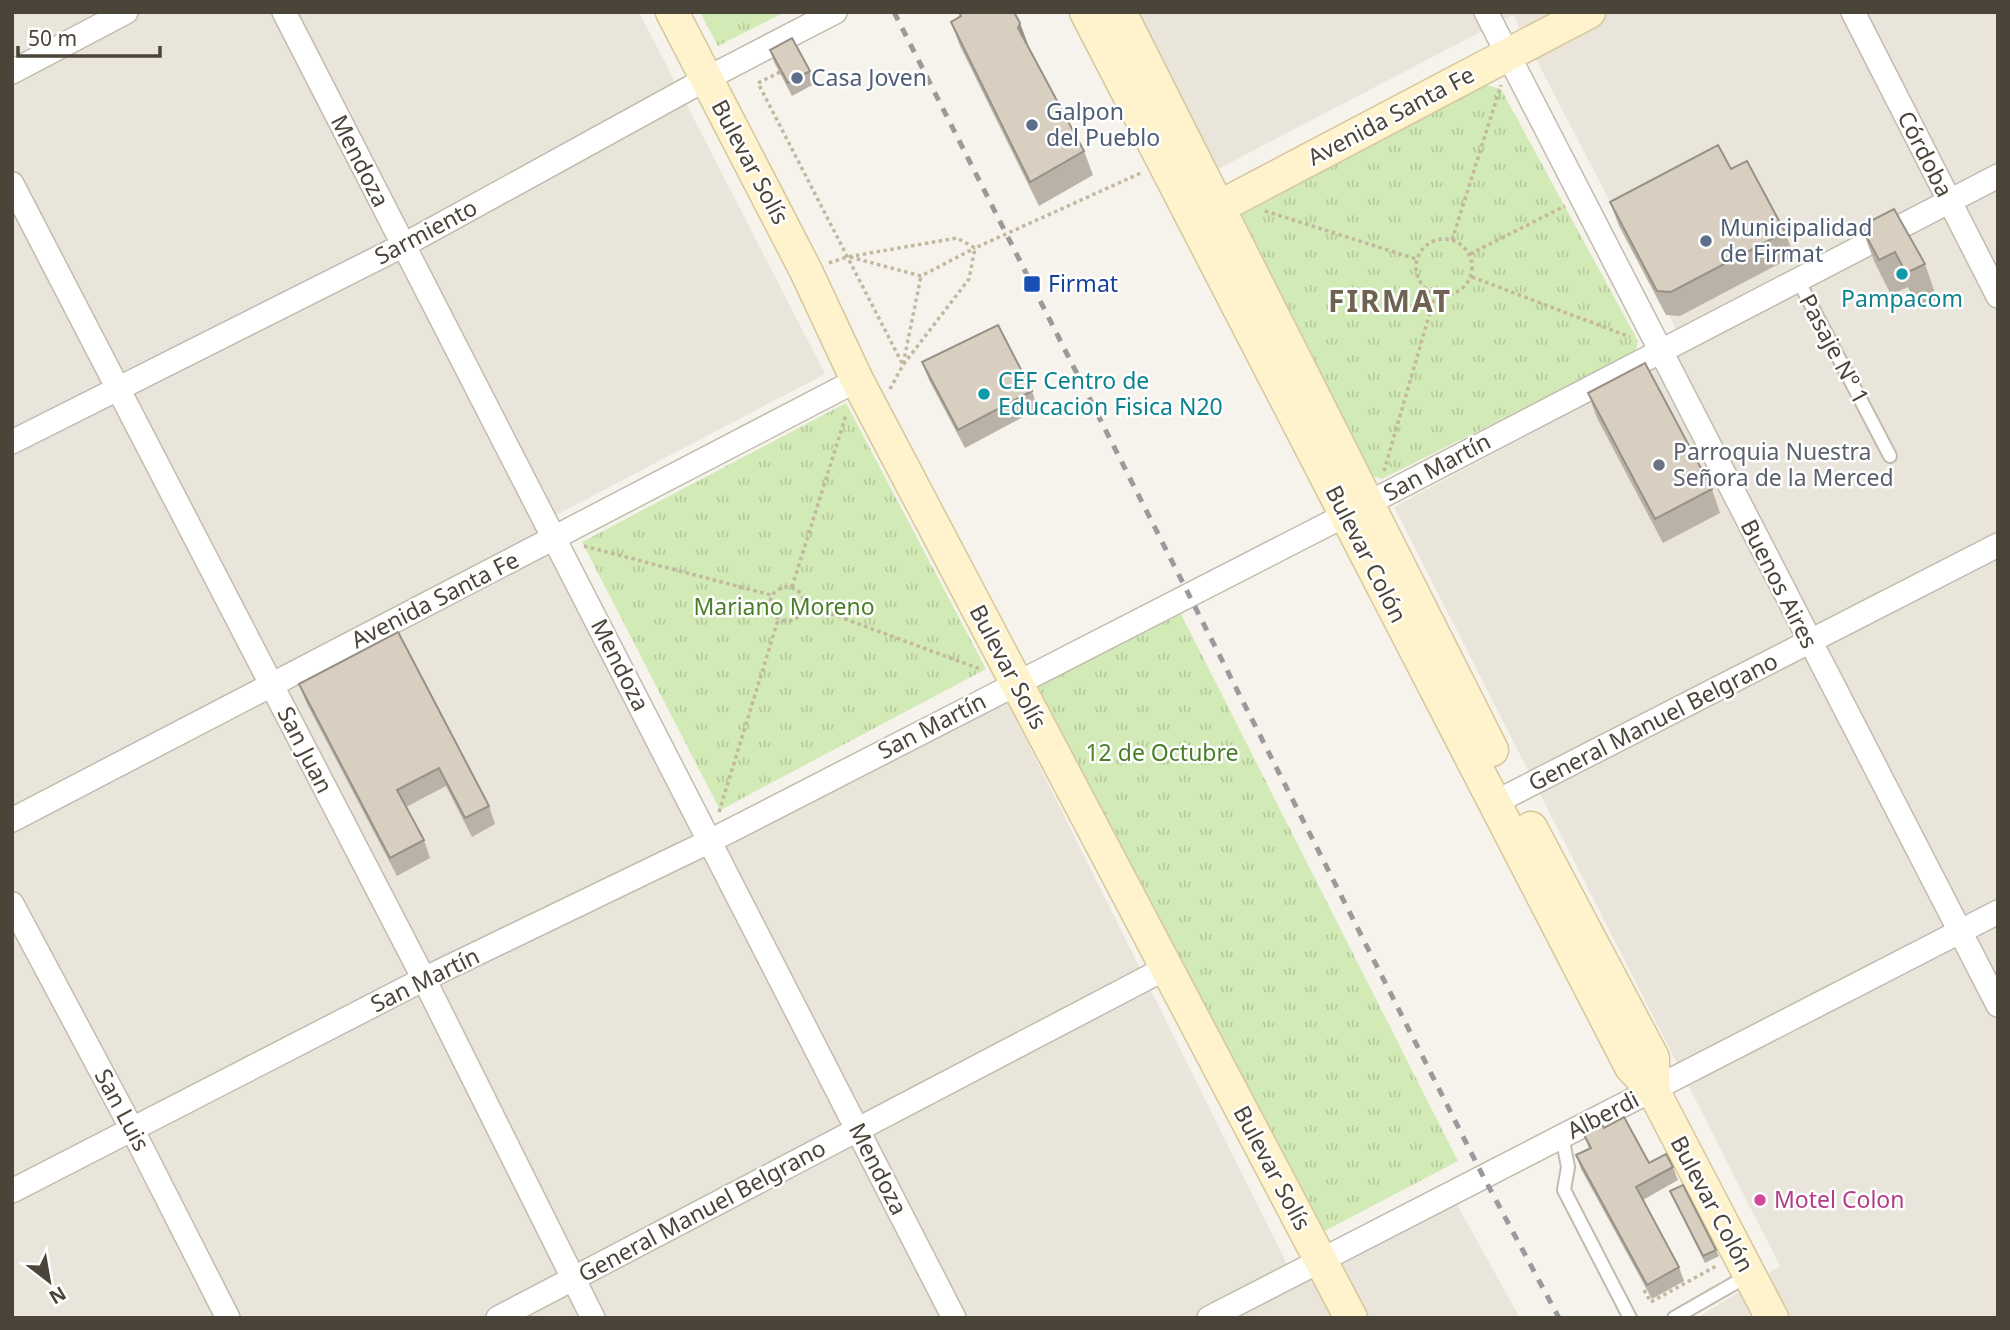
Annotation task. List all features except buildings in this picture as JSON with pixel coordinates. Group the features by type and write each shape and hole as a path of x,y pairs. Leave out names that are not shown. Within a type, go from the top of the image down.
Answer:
{"street":[{"path":"12,72 126,12"},
{"name":"Mendoza","path":"284,12 954,1318"},
{"name":"Bulevar Solís","path":"672,12 806,271 857,380 1351,1318"},
{"name":"Sarmiento","path":"12,442 404,245 706,79 835,12"},
{"name":"Bulevar Colón","path":"1086,12 1164,162 1206,214"},
{"name":"Bulevar Colón","path":"1120,12 1206,214 1504,799 1653,1058 1653,1090 1772,1318"},
{"name":"Buenos Aires","path":"1486,12 1998,1005"},
{"name":"Avenida Santa Fe","path":"1206,214 1589,12"},
{"name":"Córdoba","path":"1853,12 1998,296"},
{"name":"San Martín","path":"12,1191 424,979 710,841 1998,176"},
{"name":"San Juan","path":"12,184 424,979 593,1318"},
{"name":"Avenida Santa Fe","path":"12,820 857,380"},
{"name":"General Manuel Belgrano","path":"1504,799 1998,545"},
{"name":"San Luis","path":"12,904 132,1129 228,1318"},
{"name":"Alberdi","path":"1209,1318 1998,912"},
{"name":"General Manuel Belgrano","path":"498,1318 1166,968"}],"lane":[{"name":"Pasaje Nº 1","path":"1798,280 1890,456"},
{"path":"1562,1136 1568,1167 1564,1191 1630,1318"},
{"path":"1674,1318 1744,1265"}],"path":[{"path":"1452,240 1500,89 1507,55"},
{"path":"780,72 758,83 903,365"},
{"path":"848,257 922,276 975,248 1164,162"},
{"path":"1470,254 1581,199"},
{"path":"1256,208 1416,259"},
{"path":"806,271 848,257 957,238 975,248"},
{"path":"1452,240 1470,254 1472,277 1458,293 1435,295 1417,279 1416,259 1429,243 1452,240"},
{"path":"877,416 903,365 969,279 975,248"},
{"path":"903,365 922,276"},
{"path":"1472,277 1660,351"},
{"path":"1356,509 1382,479 1435,295"},
{"path":"792,587 857,380"},
{"path":"554,538 771,595"},
{"path":"780,587 792,587 802,594 805,604 801,616 790,622 778,620 769,609 771,595 780,587"},
{"path":"805,604 1016,682"},
{"path":"710,841 778,620"},
{"path":"1644,1290 1651,1302 1744,1265"}],"shaded area":[{"path":"12,12 639,12 825,374 537,525 707,853 1008,703 1295,1280 1456,1203 1520,1318 12,1318"},
{"path":"1138,12 1998,12 1998,1318 1697,1318 1780,1266 1394,507 1687,350 1513,15 1218,169"}],"green space":[{"path":"700,12 785,12 718,46"},
{"path":"1479,83 1501,89 1638,341 1636,352 1382,479 1370,475 1240,224 1243,204"},
{"name":"Mariano Moreno","path":"846,403 986,669 720,810 582,542"},
{"name":"12 de Octubre","path":"1181,614 1458,1161 1319,1234 1038,686"}],"railway":[{"path":"894,12 1483,1176 1559,1318"}],"place":[{"name":"Casa Joven","path":"797,78"},
{"name":"Galpon del Pueblo","path":"1032,125"},
{"name":"Municipalidad de Firmat","path":"1706,241"},
{"name":"Pampacom","path":"1902,274"},
{"name":"Firmat","path":"1032,284"},
{"name":"CEF Centro de Educacion Fisica N20","path":"984,394"},
{"name":"Parroquia Nuestra Señora de la Merced","path":"1659,465"},
{"name":"Motel Colon","path":"1760,1200"}],"district":[{"name":"FIRMAT","path":"1390,302"}]}
